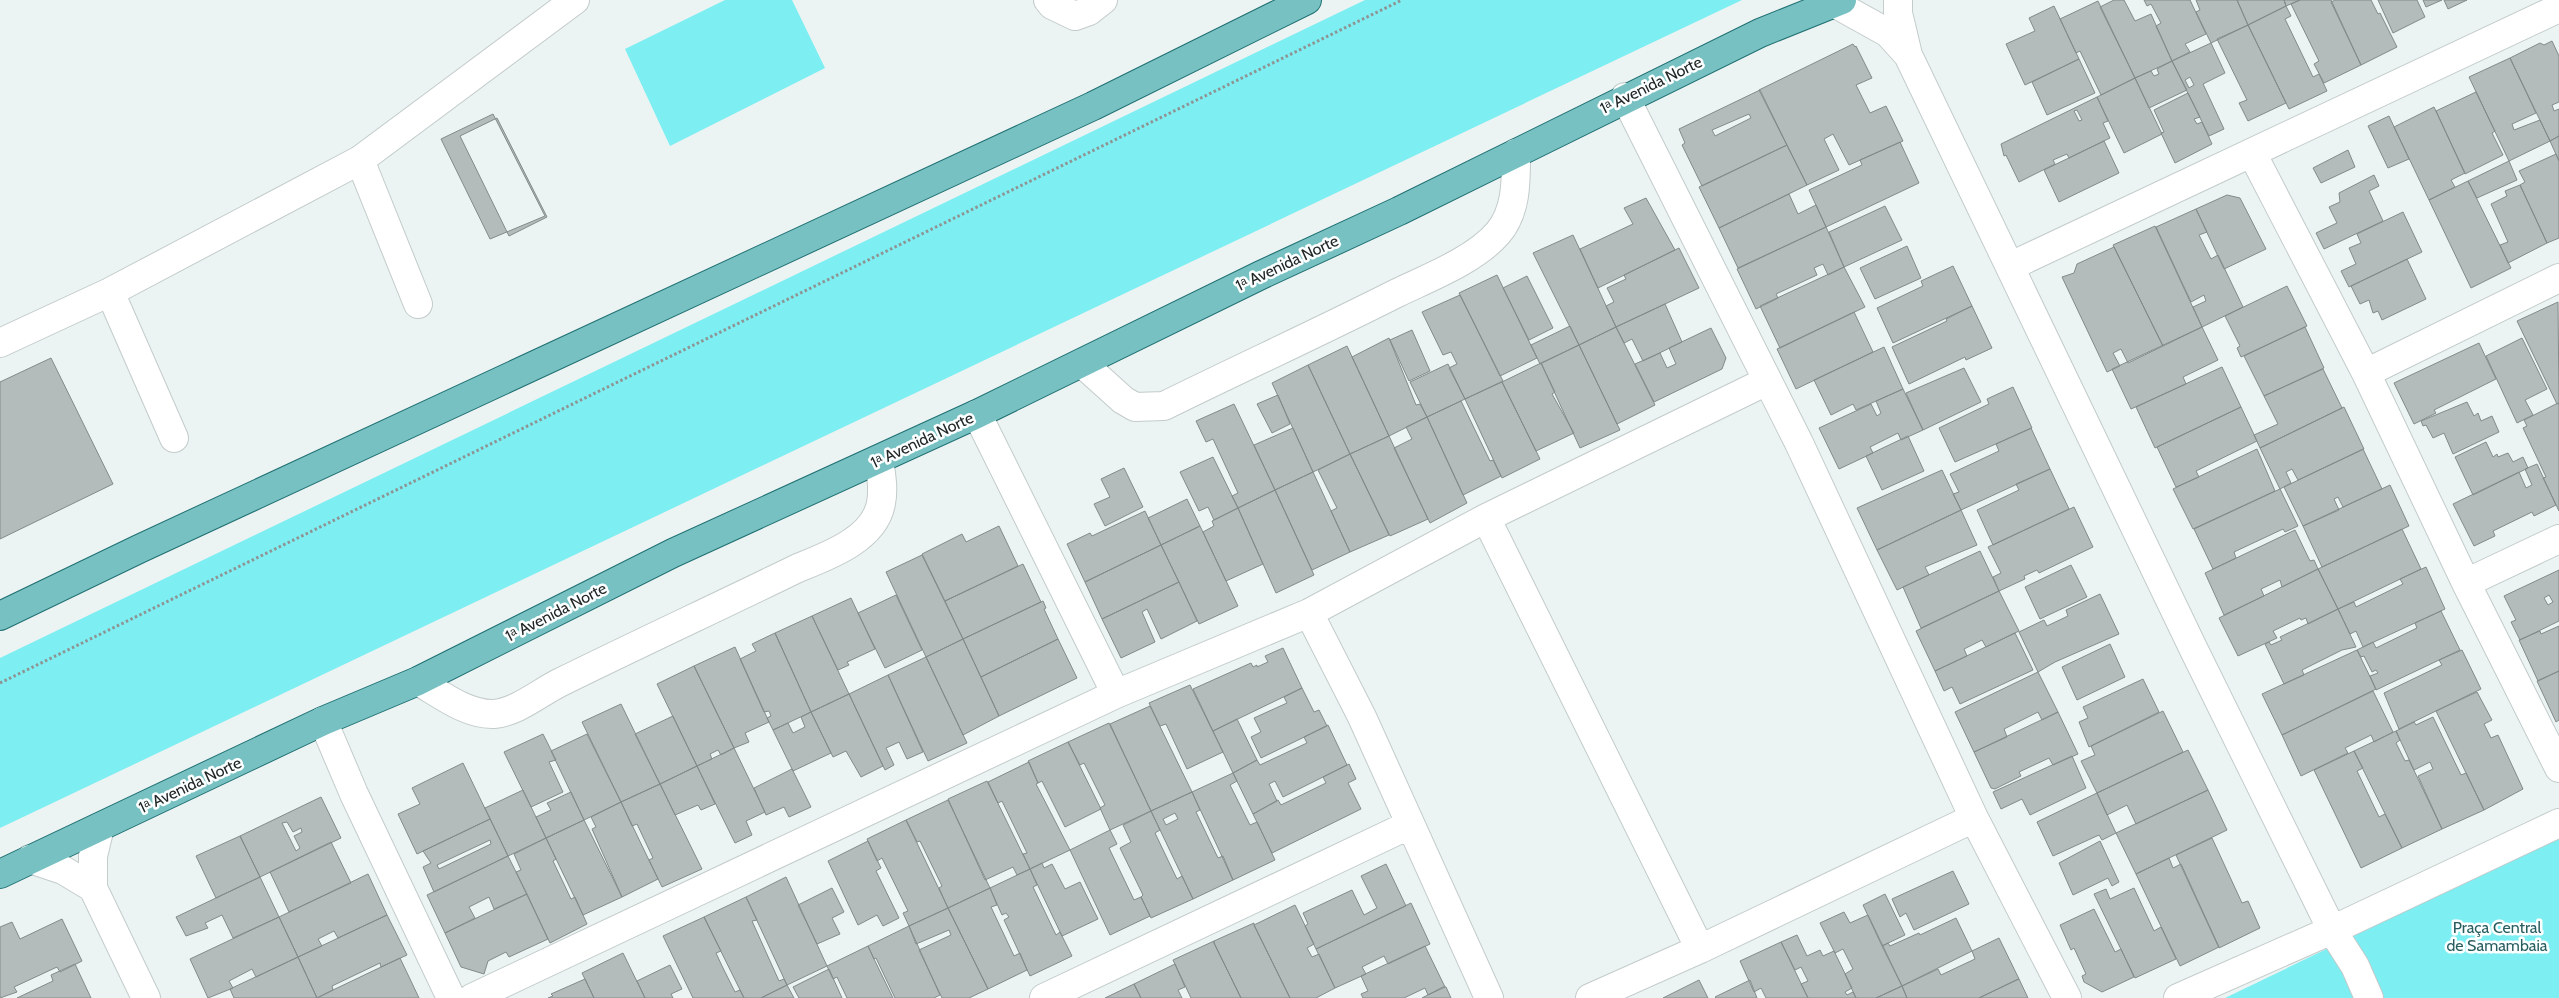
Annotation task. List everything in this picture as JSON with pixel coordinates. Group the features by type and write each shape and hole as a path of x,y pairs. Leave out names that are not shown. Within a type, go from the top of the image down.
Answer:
{"main road":[{"path":"0,616 193,524 1084,111 1307,0"},
{"name":"1ᵃ Avenida Norte","path":"0,874 323,721 418,681 673,553 977,414 1516,153 1625,97 1760,33 1838,2"}],"street":[{"path":"0,343 110,292 360,160 575,0"},
{"path":"1048,0 1052,5 1076,16 1089,11 1103,0"},
{"path":"1898,0 1898,13 1908,55 2194,650 2332,930 2355,966 2369,998"},
{"path":"1838,2 1888,33 1908,55"},
{"path":"2011,266 2559,8"},
{"path":"1625,97 1800,443 1974,818 2068,998"},
{"path":"1082,363 1123,400 1135,407 1164,406 1454,265 1498,233 1510,214 1516,186 1516,153"},
{"path":"2252,153 2366,372 2466,583 2559,768"},
{"path":"360,160 418,304"},
{"path":"2366,372 2559,278"},
{"path":"110,292 174,438"},
{"path":"472,998 1116,694 1309,613 1486,518 1767,381"},
{"path":"977,414 1116,694"},
{"path":"418,681 461,705 478,712 494,714 510,710 557,684 798,568 832,554 862,534 874,521 881,505 883,485 879,460"},
{"path":"1486,518 1700,949"},
{"path":"2466,583 2559,539"},
{"path":"1309,613 1362,717 1409,825 1489,998"},
{"path":"323,721 354,794 451,998"},
{"path":"1590,998 1700,949 1974,818"},
{"path":"2178,998 2332,930 2559,823"},
{"path":"1044,998 1409,825"},
{"path":"100,827 93,856 93,888 146,998"},
{"path":"30,860 63,870 93,888"}],"path":[{"path":"0,683 1402,0"}],"green space":[{"path":"725,0 792,0 825,68 670,146 625,49"},
{"path":"1365,0 1742,0 0,828 0,658"},
{"name":"Praça Central de Samambaia","path":"2559,837 2559,998 2225,998"}],"building":[{"path":"2114,0 2124,0 2135,21 2151,14 2172,61 2135,78 2100,7"},
{"path":"2144,0 2190,0 2206,34 2185,44 2190,52 2172,61 2156,26 2161,23 2151,4 2147,6"},
{"path":"2196,0 2237,0 2248,25 2211,43 2196,12 2200,10"},
{"path":"2237,0 2284,0 2286,6 2248,25"},
{"path":"2284,0 2300,0 2286,6"},
{"path":"2300,0 2331,0 2361,65 2324,83 2314,64 2319,61 2291,4"},
{"path":"2335,0 2371,0 2378,14 2380,13 2397,47 2361,65 2331,2"},
{"path":"2378,0 2417,0 2425,17 2393,33"},
{"path":"2423,0 2442,0 2426,7"},
{"path":"2444,0 2467,0 2448,9"},
{"path":"2098,1 2135,78 2101,95 2080,51 2076,53 2060,19"},
{"path":"2054,6 2079,59 2025,85 2006,44 2035,31 2029,18"},
{"path":"2286,6 2291,16 2285,19 2313,77 2319,74 2327,91 2289,109 2248,25"},
{"path":"2248,25 2286,103 2248,121 2239,103 2247,100 2217,39"},
{"path":"2552,41 2559,56 2559,102 2552,105 2554,111 2559,109 2559,136 2550,141 2510,58 2540,43 2544,45"},
{"path":"2211,43 2225,73 2203,84 2224,129 2209,136 2172,61","holes":["2190,77 2194,85 2189,88 2185,80"]},
{"path":"1853,44 1856,46 1872,78 1856,85 1870,113 1886,106 1903,141 1849,165 1833,134 1824,139 1839,170 1807,185 1759,90"},
{"path":"2510,58 2536,113 2512,124 2514,130 2540,120 2550,141 2509,161 2469,77"},
{"path":"2079,59 2095,93 2047,115 2032,82"},
{"path":"2172,61 2187,90 2149,108 2135,78 2151,71 2154,76 2159,74 2157,69"},
{"path":"2135,78 2162,134 2124,153 2097,97"},
{"path":"1760,90 1787,145 1702,186 1682,145 1685,143 1679,129","holes":["1749,114 1751,118 1715,136 1712,130"]},
{"path":"2476,92 2495,131 2492,133 2503,155 2465,174 2436,111"},
{"path":"2188,93 2200,117 2194,119 2197,124 2202,122 2212,144 2175,163 2161,133 2164,132 2154,110"},
{"path":"2097,97 2108,121 2103,123 2110,138 2069,158 2067,154 2053,160 2055,164 2019,182 2006,155 2004,156 2001,144","holes":["2077,110 2082,120 2079,121 2074,111"]},
{"path":"2434,107 2465,173 2451,180 2455,187 2429,200 2394,127"},
{"path":"493,114 545,216 490,239 441,139"},
{"path":"2389,116 2409,159 2388,168 2368,126"},
{"path":"497,118 547,217 509,236 460,136"},
{"path":"2559,136 2559,161 2550,141"},
{"path":"2104,141 2119,173 2059,202 2044,170"},
{"path":"1900,142 1919,183 1826,227 1809,190 1862,165 1860,160"},
{"path":"1787,145 1807,185 1719,228 1699,187"},
{"path":"2348,150 2355,167 2321,183 2313,168"},
{"path":"2556,154 2559,161 2559,238 2547,243 2520,185 2525,182 2519,171"},
{"path":"2509,161 2517,180 2477,198 2468,181"},
{"path":"2374,175 2379,186 2369,191 2383,221 2324,249 2316,233 2337,223 2329,207 2340,202 2339,193"},
{"path":"2468,181 2511,268 2471,288 2429,200"},
{"path":"2520,185 2547,243 2508,263 2500,245 2508,242 2491,204 2507,196 2505,191"},
{"path":"1789,194 1798,214 1816,205 1826,227 1738,268 1719,228"},
{"path":"2227,195 2240,198 2266,249 2224,269 2196,209"},
{"path":"1646,198 1675,250 1598,288 1580,249 1633,224 1624,208"},
{"path":"1885,206 1902,240 1844,267 1829,232"},
{"path":"2196,209 2207,232 2199,235 2211,259 2218,255 2243,307 2202,327 2193,307 2206,301 2204,295 2191,302 2156,227"},
{"path":"2403,212 2422,252 2349,287 2341,271 2356,264 2349,248 2361,243 2357,234"},
{"path":"2155,226 2202,327 2163,346 2113,245"},
{"path":"1826,227 1844,267 1828,275 1823,264 1814,268 1817,275 1776,294 1778,298 1756,309 1737,269"},
{"path":"1573,235 1616,327 1579,345 1533,253"},
{"path":"1907,246 1921,278 1875,299 1860,268"},
{"path":"2114,247 2163,346 2128,363 2121,349 2113,353 2120,366 2107,372 2062,277 2074,273 2077,264"},
{"path":"1679,248 1699,288 1616,327 1606,306 1614,302 1607,288 1626,279 1624,275"},
{"path":"2407,259 2426,299 2382,320 2378,311 2373,313 2369,300 2360,304 2351,286"},
{"path":"1953,266 1972,306 1893,343 1877,308 1923,286 1921,281"},
{"path":"1844,267 1865,307 1780,348 1760,306"},
{"path":"1497,275 1537,358 1500,376 1459,293"},
{"path":"1527,276 1553,328 1529,340 1503,288"},
{"path":"2287,286 2307,326 2241,357 2237,348 2240,346 2225,316"},
{"path":"1460,295 1503,381 1465,399 1449,368 1457,364 1451,352 1443,355 1422,312"},
{"path":"2558,302 2559,403 2557,404 2517,321"},
{"path":"1665,304 1682,342 1643,361 1632,339 1624,343 1616,327"},
{"path":"1972,306 1992,348 1966,360 1965,357 1909,384 1892,347 1947,321 1946,319"},
{"path":"1854,312 1873,352 1796,389 1777,349"},
{"path":"1570,326 1579,345 1540,364 1531,345"},
{"path":"1616,327 1655,405 1617,424 1579,345"},
{"path":"2202,327 2218,360 2183,377 2186,384 2131,409 2112,369"},
{"path":"2305,327 2324,368 2264,396 2244,356"},
{"path":"1711,328 1726,358 1722,369 1654,402 1635,364 1660,353 1667,368 1676,364 1669,348"},
{"path":"1412,330 1430,371 1409,381 1390,340"},
{"path":"1389,338 1416,405 1420,404 1427,417 1389,436 1352,357"},
{"path":"2522,338 2547,389 2525,400 2533,415 2517,423 2486,356"},
{"path":"2479,343 2496,379 2434,410 2436,413 2414,424 2394,383"},
{"path":"1579,345 1620,430 1580,448 1541,363"},
{"path":"1347,346 1389,436 1350,454 1308,365"},
{"path":"1884,347 1903,389 1856,410 1853,404 1831,415 1814,380"},
{"path":"51,358 113,484 0,539 0,382"},
{"path":"1541,363 1555,392 1552,394 1574,433 1536,451 1502,382"},
{"path":"1448,364 1465,399 1427,417 1410,382"},
{"path":"1308,365 1350,454 1313,472 1272,383"},
{"path":"2222,367 2241,407 2155,448 2136,407"},
{"path":"1964,368 1981,402 1923,430 1906,393"},
{"path":"2323,369 2342,408 2260,448 2254,435 2278,424 2264,396"},
{"path":"1502,382 1540,459 1502,478 1465,399"},
{"path":"2013,387 2032,428 1955,462 1939,428 1989,404 1987,399"},
{"path":"1903,389 1923,430 1901,440 1898,433 1870,447 1873,453 1839,469 1819,428 1871,404 1877,416 1881,413 1876,401"},
{"path":"1278,395 1290,424 1272,433 1257,404"},
{"path":"1461,401 1490,461 1493,460 1501,476 1463,495 1427,417"},
{"path":"2467,402 2474,416 2478,413 2481,421 2492,416 2499,432 2453,454 2444,433 2433,438 2426,425 2423,426 2421,421"},
{"path":"2558,403 2559,511 2543,478 2546,477 2523,428 2527,426 2524,420"},
{"path":"1234,404 1275,490 1238,508 1232,496 1238,493 1213,439 1206,442 1196,421"},
{"path":"2241,407 2257,441 2196,471 2199,477 2176,487 2157,447"},
{"path":"2344,407 2364,449 2298,480 2292,469 2286,472 2291,483 2280,489 2260,448"},
{"path":"1427,417 1467,503 1430,523 1394,448 1412,439 1406,427"},
{"path":"1293,428 1313,472 1275,490 1254,445"},
{"path":"2031,428 2050,469 1961,510 1953,494 1959,492 1950,474 1999,451 1996,444"},
{"path":"1389,436 1428,519 1390,536 1350,454"},
{"path":"1908,436 1924,471 1882,490 1866,456"},
{"path":"2486,442 2493,457 2497,454 2498,457 2508,453 2513,462 2523,457 2528,468 2473,495 2455,457"},
{"path":"2257,449 2275,491 2193,529 2173,489"},
{"path":"2363,449 2382,489 2343,507 2338,497 2334,499 2339,510 2303,526 2284,487"},
{"path":"1350,454 1389,535 1350,552 1331,511 1337,508 1318,470"},
{"path":"1213,457 1238,508 1214,520 1208,507 1199,511 1180,472"},
{"path":"2537,464 2556,505 2534,516 2532,512 2493,531 2495,536 2474,546 2453,504 2519,472 2526,488 2532,485 2525,469"},
{"path":"1124,468 1143,507 1105,526 1094,504 1110,497 1101,479"},
{"path":"2050,469 2069,509 1993,545 1977,510 2019,490 2016,484"},
{"path":"1942,470 1961,510 1877,550 1857,508"},
{"path":"1313,472 1350,552 1312,570 1275,490"},
{"path":"2390,485 2409,526 2322,567 2303,526"},
{"path":"2280,489 2298,526 2285,532 2283,529 2234,552 2236,558 2213,569 2194,529"},
{"path":"1275,490 1314,575 1276,593 1238,508"},
{"path":"1187,499 1200,526 1161,545 1148,518"},
{"path":"2074,507 2093,547 2039,573 2037,570 2024,576 2025,579 1999,591 1993,577 2001,573 1988,547"},
{"path":"1238,508 1263,564 1226,581 1203,532 1214,526 1212,521"},
{"path":"1961,510 1977,545 1925,567 1929,575 1897,590 1877,550"},
{"path":"1145,511 1161,545 1085,582 1067,544 1090,533 1092,536"},
{"path":"999,526 1018,566 945,601 922,554 962,534 966,542"},
{"path":"1200,526 1238,606 1199,624 1161,545"},
{"path":"2402,529 2421,569 2338,609 2318,569"},
{"path":"2295,530 2310,561 2314,560 2318,569 2282,587 2280,580 2261,589 2264,596 2224,615 2205,573"},
{"path":"1161,545 1179,582 1102,619 1085,582"},
{"path":"1980,551 1999,591 1921,628 1903,587"},
{"path":"922,555 963,639 926,657 886,572"},
{"path":"1023,564 1041,602 963,639 945,601"},
{"path":"2071,565 2087,597 2040,619 2025,587"},
{"path":"2426,567 2445,609 2363,647 2356,631 2350,634 2338,609 2354,602 2356,607 2403,584 2400,579"},
{"path":"2318,569 2338,609 2308,624 2306,618 2301,620 2300,618 2273,631 2277,638 2238,656 2219,618"},
{"path":"2559,570 2559,621 2520,640 2511,622 2516,620 2504,596","holes":["2549,595 2553,602 2548,605 2544,598"]},
{"path":"1179,582 1197,621 1161,639 1147,609 1142,612 1155,642 1121,658 1102,619"},
{"path":"1999,591 2019,631 1986,647 1982,640 1964,649 1967,656 1935,671 1916,631"},
{"path":"2100,594 2119,634 2055,662 2038,672 2019,632 2044,620 2047,626 2068,616 2066,610"},
{"path":"896,595 922,650 885,668 858,613"},
{"path":"851,598 875,649 847,662 849,665 838,670 812,616"},
{"path":"1043,601 1046,608 1044,609 1058,639 981,677 963,639"},
{"path":"2338,609 2356,647 2342,650 2302,670 2304,675 2284,684 2265,644 2269,642 2271,645 2282,640 2280,637"},
{"path":"2441,611 2460,650 2376,690 2370,676 2378,673 2376,670 2372,672 2364,656 2361,657 2357,650 2373,642 2376,648 2417,628 2415,623"},
{"path":"812,616 849,694 811,712 775,633"},
{"path":"2559,626 2559,671 2538,681 2519,640 2540,631 2541,634"},
{"path":"775,633 811,712 773,730 767,718 771,716 769,711 764,712 740,659 756,651 752,644"},
{"path":"2015,633 2033,670 1960,704 1952,687 1944,691 1935,671"},
{"path":"963,639 999,716 963,735 926,657"},
{"path":"1058,639 1077,678 999,716 981,677"},
{"path":"2110,644 2125,677 2077,700 2062,667"},
{"path":"735,647 769,722 745,733 749,742 734,748 694,666"},
{"path":"1283,648 1302,688 1213,731 1193,689 1251,663 1253,667 1257,665 1257,667 1268,662 1265,656"},
{"path":"2357,650 2376,689 2282,735 2262,694"},
{"path":"2462,650 2481,689 2399,729 2384,693 2442,665 2439,660"},
{"path":"926,657 967,743 928,761 888,675"},
{"path":"694,666 734,748 721,755 718,750 710,754 712,759 697,766 657,684"},
{"path":"2559,671 2559,720 2556,722 2537,681"},
{"path":"2038,672 2058,712 2042,720 2038,712 2004,729 2007,737 1974,752 1955,712"},
{"path":"888,675 923,752 907,759 899,742 886,748 894,765 885,770 849,694"},
{"path":"2143,679 2159,712 2089,747 2079,722 2088,718 2083,707"},
{"path":"1190,685 1223,752 1187,769 1166,724 1160,726 1149,703"},
{"path":"1302,688 1314,712 1319,710 1327,726 1261,758 1251,737 1261,732 1254,718 1287,703 1284,697"},
{"path":"2373,691 2393,732 2374,742 2371,735 2345,748 2348,753 2301,776 2282,735"},
{"path":"2477,692 2492,720 2484,724 2491,738 2498,735 2523,789 2484,810 2436,711"},
{"path":"849,694 883,766 861,777 846,751 833,757 811,712"},
{"path":"621,704 660,784 621,802 582,722"},
{"path":"1150,706 1192,792 1151,811 1110,724"},
{"path":"2163,711 2183,752 2097,793 2081,761 2095,755 2091,746"},
{"path":"811,712 831,753 793,771 773,730 788,723 793,733 805,727 801,717"},
{"path":"2058,712 2078,754 2053,765 2049,758 2019,772 2021,776 1995,789 1991,788 1974,752"},
{"path":"673,716 697,766 660,784 635,734"},
{"path":"2433,717 2461,775 2466,773 2484,810 2442,829 2418,776 2433,769 2430,762 2414,770 2396,731 2414,722 2416,725"},
{"path":"1237,719 1257,760 1233,773 1213,731"},
{"path":"1109,723 1151,811 1110,830 1100,808 1105,805 1084,763 1080,765 1068,742"},
{"path":"1328,725 1347,765 1283,797 1275,781 1269,784 1277,801 1253,814 1233,773 1257,760 1260,765 1307,743 1304,737"},
{"path":"2396,731 2400,740 2396,743 2405,761 2409,760 2442,829 2402,848 2354,751"},
{"path":"543,734 556,760 549,762 563,792 531,807 504,752"},
{"path":"587,734 621,802 584,820 551,751"},
{"path":"1068,742 1101,809 1065,827 1042,781 1038,783 1028,761"},
{"path":"734,748 765,812 746,821 752,835 735,843 697,766"},
{"path":"2188,750 2208,790 2136,824 2127,805 2107,815 2097,793"},
{"path":"2354,751 2363,768 2357,771 2379,817 2385,814 2402,848 2361,868 2314,770"},
{"path":"2072,756 2086,788 2030,815 2022,799 2001,809 1993,792"},
{"path":"1029,762 1038,783 1036,784 1070,850 1030,869 1023,854 1027,853 1002,801 998,803 988,782"},
{"path":"463,763 490,819 417,854 398,814 420,804 412,788"},
{"path":"1349,764 1356,779 1348,783 1361,809 1272,853 1253,814 1278,800 1281,805 1326,783 1323,777"},
{"path":"697,766 715,804 701,810 698,805 675,815 660,784"},
{"path":"792,769 811,807 789,817 784,807 766,815 754,788"},
{"path":"1233,773 1237,781 1230,785 1250,825 1257,822 1275,860 1233,880 1192,792"},
{"path":"987,781 1030,869 1017,875 1013,867 985,880 948,799"},
{"path":"660,784 702,869 662,887 649,860 653,858 637,824 632,826 621,802"},
{"path":"523,790 546,838 508,856 485,808"},
{"path":"2208,790 2227,830 2136,874 2116,833"},
{"path":"571,792 584,820 546,838 536,817 551,810 547,803"},
{"path":"1192,792 1200,810 1196,812 1218,858 1223,856 1233,880 1193,899 1151,811","holes":["1175,813 1178,819 1166,825 1163,819"]},
{"path":"2097,793 2116,833 2102,840 2099,835 2053,856 2037,822"},
{"path":"321,797 341,838 260,877 240,836","holes":["287,822 293,832 301,828 302,832 294,836 300,848 296,851 282,823"]},
{"path":"948,800 990,888 948,908 939,888 942,886 920,841 917,842 906,820"},
{"path":"621,802 658,879 622,897 592,829 596,827 591,817"},
{"path":"1151,811 1160,830 1155,833 1177,879 1182,876 1193,899 1151,918 1141,897 1143,895 1120,848 1131,842 1123,825"},
{"path":"490,819 508,856 434,892 423,867 431,863 423,851","holes":["490,840 491,844 439,869 437,865"]},
{"path":"584,820 622,897 583,915 546,838"},
{"path":"906,820 948,908 909,926 903,913 908,911 882,858 877,861 867,839"},
{"path":"1110,830 1117,844 1109,848 1134,900 1141,897 1150,916 1110,935 1070,850"},
{"path":"240,836 260,877 216,898 196,856"},
{"path":"546,838 556,859 553,861 571,899 575,897 587,924 550,943 516,872 521,870 514,854"},
{"path":"2212,838 2242,903 2248,901 2260,928 2219,948 2176,855"},
{"path":"868,841 881,868 876,871 899,918 883,926 877,915 858,925 828,861"},
{"path":"2100,841 2119,882 2112,886 2108,878 2073,895 2059,863"},
{"path":"331,842 351,883 289,912 270,872"},
{"path":"508,856 527,894 494,909 489,897 469,907 475,918 445,933 427,895"},
{"path":"2169,858 2173,868 2181,864 2219,947 2180,966 2136,874"},
{"path":"1042,863 1044,868 1052,864 1065,889 1080,882 1098,919 1062,936 1030,869"},
{"path":"1386,864 1406,906 1316,949 1305,926 1308,924 1303,913 1352,890 1364,915 1377,908 1361,876"},
{"path":"1030,869 1037,885 1033,887 1056,935 1060,932 1072,956 1030,976 1004,920 1009,917 1006,913 1002,915 990,888"},
{"path":"1953,871 1969,904 1914,930 1906,913 1900,917 1892,899"},
{"path":"368,874 387,915 338,938 334,931 318,939 322,946 298,957 279,917"},
{"path":"260,877 279,917 233,938 222,915 205,923 208,928 186,936 176,917"},
{"path":"786,877 827,966 787,985 746,897"},
{"path":"832,888 844,912 832,918 840,934 817,944 798,905"},
{"path":"990,888 997,905 991,907 1014,956 1020,953 1027,970 988,989 948,908"},
{"path":"2134,888 2154,931 2161,927 2176,959 2135,978 2094,894 2106,889 2110,899"},
{"path":"527,894 548,939 509,957 506,952 488,961 484,974 461,967 445,933"},
{"path":"1885,894 1905,935 1882,946 1863,905"},
{"path":"746,897 757,920 752,921 779,981 784,979 787,985 761,998 744,998 704,917"},
{"path":"1411,903 1430,944 1388,964 1384,956 1362,967 1366,974 1335,988 1316,949"},
{"path":"1295,905 1314,944 1307,948 1312,957 1319,954 1335,988 1316,998 1290,998 1254,925"},
{"path":"948,908 988,989 969,998 942,998 919,950 951,935 949,930 916,944 909,926"},
{"path":"2094,909 2115,952 2121,949 2134,977 2102,992 2084,982 2082,976 2086,974 2074,948 2071,950 2060,925"},
{"path":"1844,912 1850,923 1868,915 1902,986 1876,998 1856,998 1845,974 1853,969 1843,949 1835,953 1820,923"},
{"path":"387,915 407,955 381,967 380,963 332,986 333,990 317,998 298,957"},
{"path":"279,917 298,957 256,977 252,969 229,981 233,988 208,998 190,959"},
{"path":"704,917 721,951 716,953 722,966 735,992 740,990 744,998 693,998 663,936"},
{"path":"1956,918 1972,951 1902,986 1882,946 1888,943 1890,946 1919,933 1920,935"},
{"path":"62,919 82,961 60,972 57,967 14,987 17,992 0,998 0,927 12,922 20,939"},
{"path":"1254,923 1290,998 1241,998 1214,943 1214,941"},
{"path":"909,926 940,995 934,998 895,998 876,958 874,959 868,946"},
{"path":"1797,935 1807,956 1820,950 1823,956 1834,951 1852,988 1845,992 1847,995 1853,992 1856,998 1808,998 1801,984 1808,981 1801,967 1795,970 1781,942"},
{"path":"1999,938 2019,979 1979,998 1907,998 1902,986 1938,969 1941,975 1975,959 1972,951"},
{"path":"1214,941 1241,998 1191,998 1173,960"},
{"path":"1781,942 1808,998 1766,998 1761,988 1754,992 1740,961"},
{"path":"868,946 893,998 847,998 837,977 833,979 827,966"},
{"path":"1425,946 1445,987 1428,995 1425,988 1404,998 1363,998 1361,994 1368,991 1361,976"},
{"path":"623,953 645,998 594,998 582,973"},
{"path":"298,957 317,998 234,998 230,989"},
{"path":"400,958 419,998 317,998 333,990"},
{"path":"75,964 91,998 17,998 53,981 51,975"},
{"path":"1175,964 1185,987 1178,990 1182,998 1141,998 1134,984"},
{"path":"670,965 682,989 671,994 673,998 645,998 637,981"},
{"path":"829,969 842,998 799,998 793,987"},
{"path":"585,979 594,998 548,998 553,996 551,994"},
{"path":"2019,979 2028,998 1979,998 2016,980"},
{"path":"1699,980 1708,998 1663,998"},
{"path":"1750,980 1757,998 1715,997"},
{"path":"1134,984 1141,998 1105,998"},
{"path":"787,985 794,998 761,998"},
{"path":"1902,986 1907,998 1876,998"},
{"path":"1446,987 1451,998 1422,998"}]}
